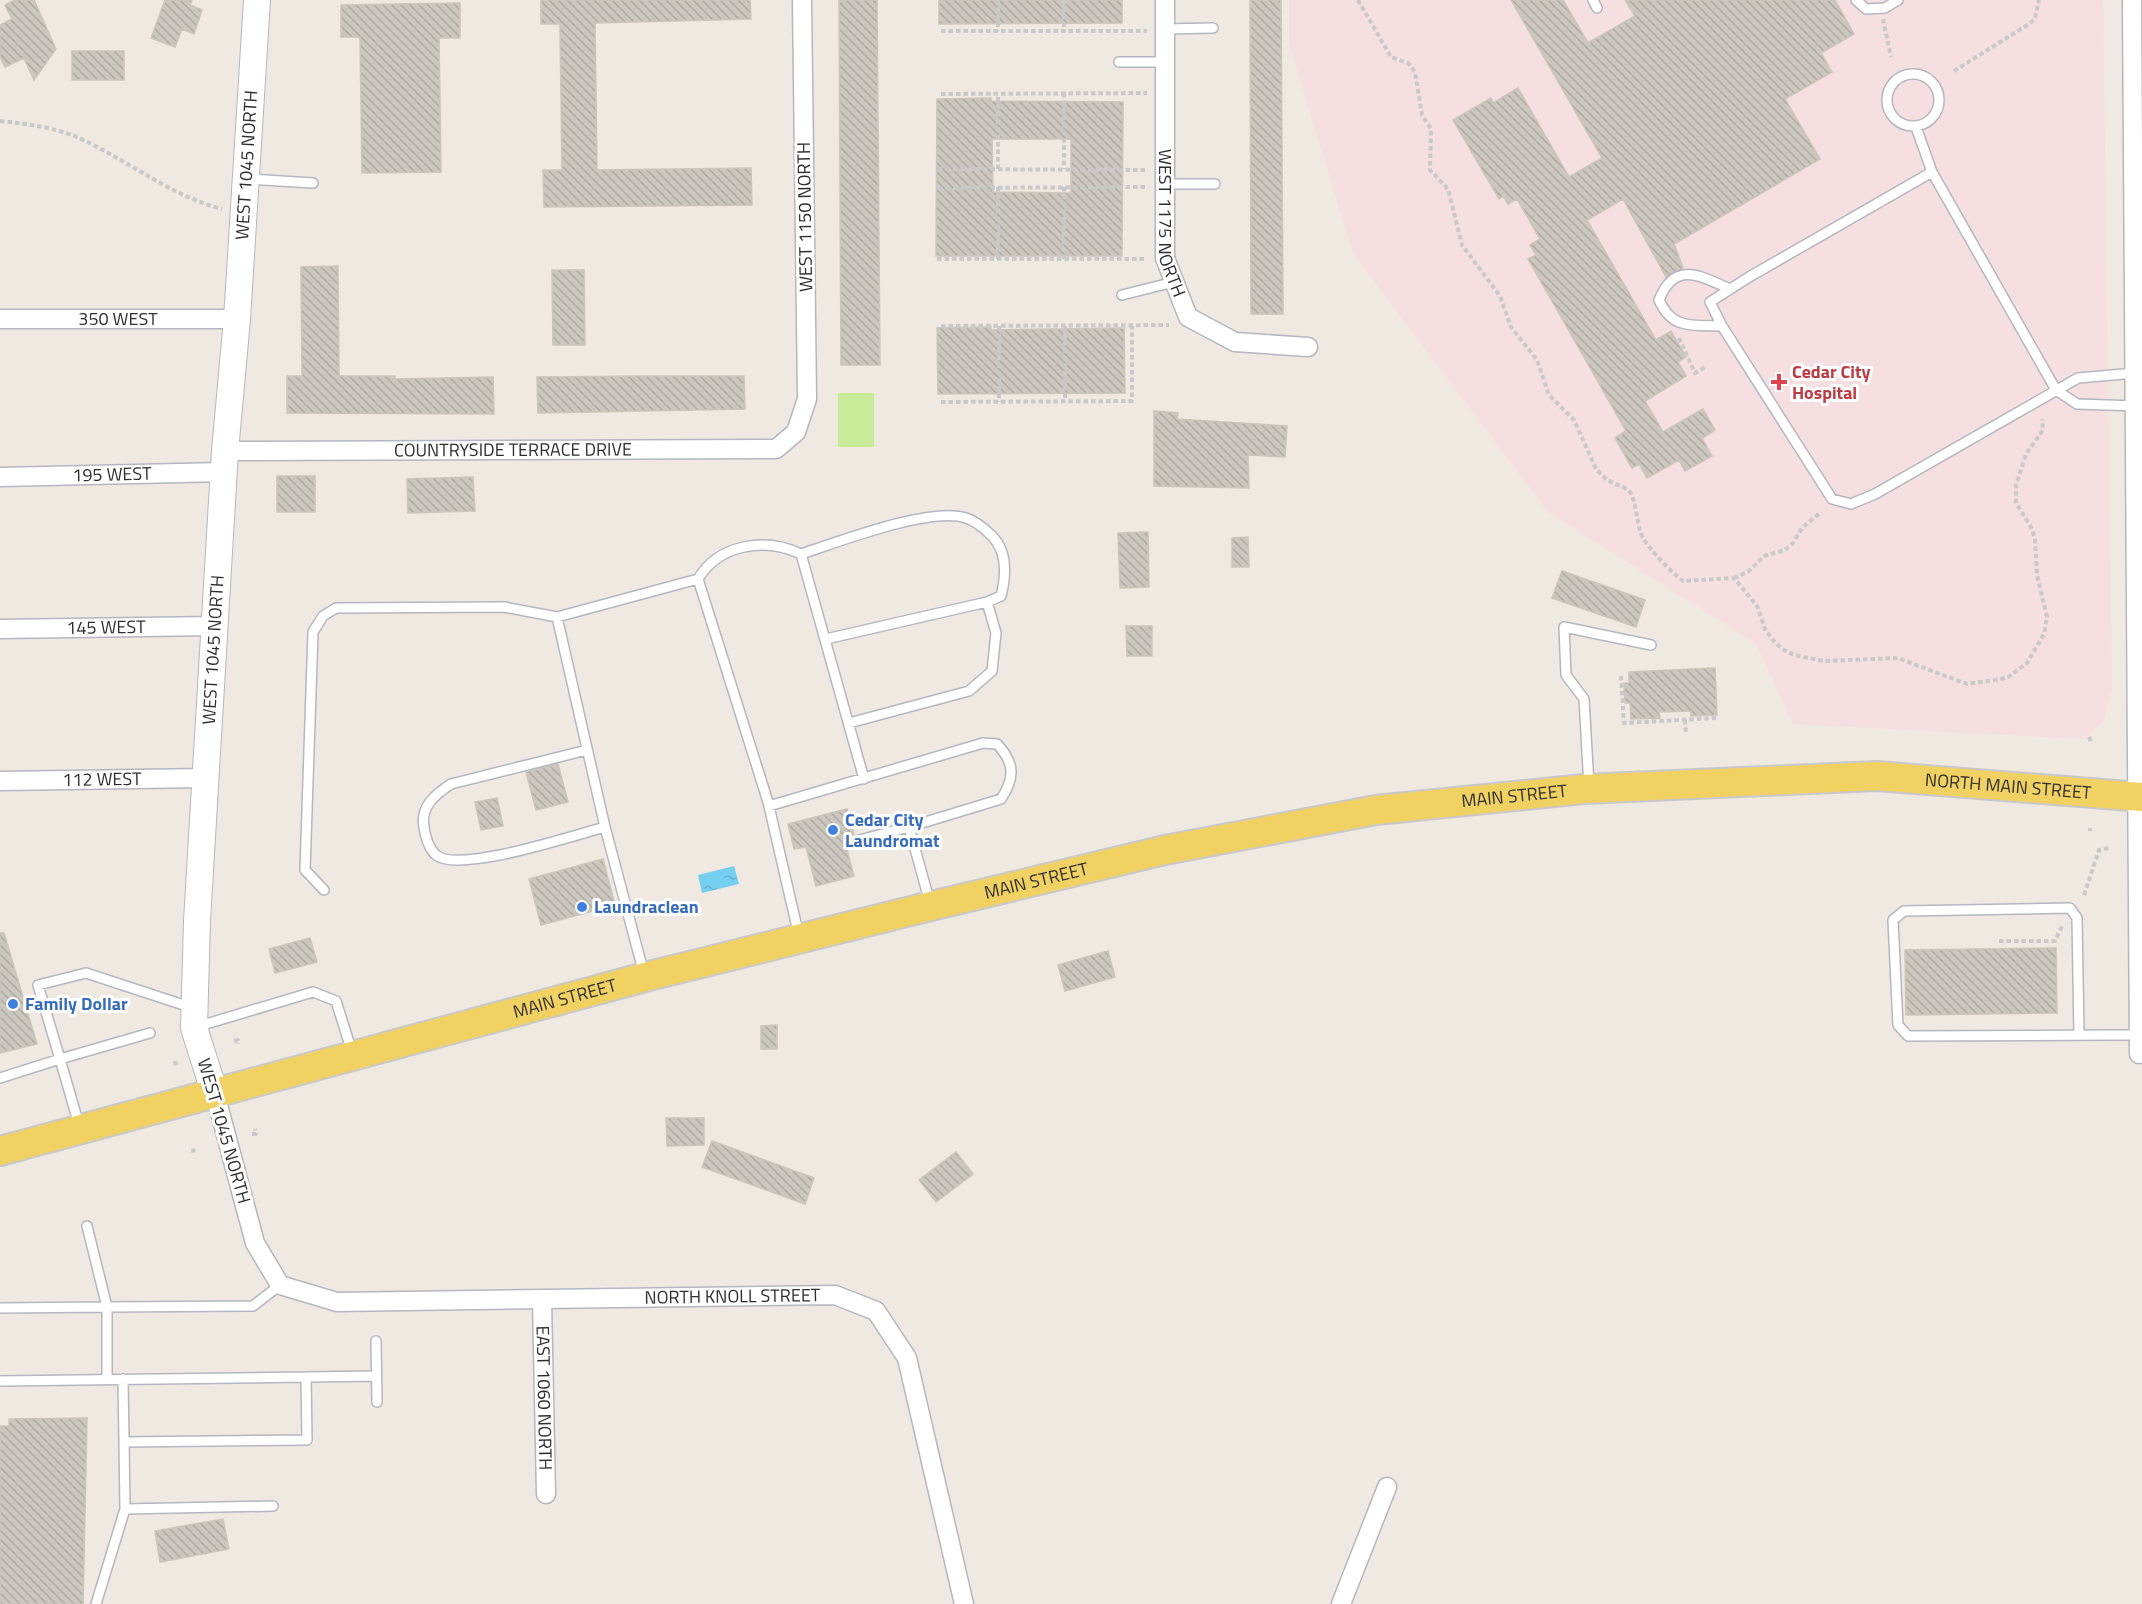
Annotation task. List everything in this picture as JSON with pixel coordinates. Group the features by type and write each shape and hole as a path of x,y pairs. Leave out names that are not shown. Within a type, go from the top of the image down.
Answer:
{"main road":[{"name":"WEST 1045 NORTH","path":"214,1094 194,1018 214,626 237,319 257,0"},
{"name":"NORTH MAIN STREET","path":"1878,776 2141,797"},
{"name":"MAIN STREET","path":"214,1094 645,977 1164,850 1376,810 1589,788 1878,776"},
{"path":"0,1151 214,1094"}],"street":[{"name":"WEST 1150 NORTH","path":"796,432 807,399 802,0"},
{"name":"WEST 1175 NORTH","path":"1165,0 1156,30 1165,62 1156,185 1165,258 1188,317 1235,342 1308,346"},
{"path":"2132,0 2137,87 2138,180 2135,373 2140,585 2139,1044"},
{"name":"350 WEST","path":"0,319 237,319"},
{"name":"COUNTRYSIDE TERRACE DRIVE","path":"225,462 776,449 796,432"},
{"name":"195 WEST","path":"0,477 225,462"},
{"name":"145 WEST","path":"0,629 214,626"},
{"name":"112 WEST","path":"0,781 205,778"},
{"name":"WEST 1045 NORTH","path":"214,1094 255,1243 280,1285"},
{"name":"NORTH KNOLL STREET","path":"280,1285 337,1302 835,1295 876,1311 907,1358 964,1604"},
{"name":"EAST 1060 NORTH","path":"542,1300 546,1494"},
{"path":"1341,1604 1387,1487"}],"lane":[{"path":"1856,0 1866,9 1881,8 1898,0"},
{"path":"1156,30 1213,28"},
{"path":"1119,62 1165,62"},
{"path":"1910,74 1927,77 1938,89 1940,97 1936,114 1924,124 1916,127 1898,122 1888,107 1889,89 1902,76 1910,74"},
{"path":"1916,127 1932,172 2056,390 2077,404 2136,406"},
{"path":"1932,172 1710,302 1722,326 1832,499 1851,504 1875,494 2078,378 2135,373"},
{"path":"246,178 313,183"},
{"path":"1156,185 1215,184"},
{"path":"1722,326 1675,322 1665,314 1659,300 1664,288 1677,277 1694,273 1730,289"},
{"path":"1122,295 1174,282"},
{"path":"324,890 305,870 313,632 323,616 336,608 504,607 556,617 698,579 717,555 733,549 755,545 778,545 801,554 908,521 948,515 965,517 983,526 999,543 1004,560 1005,578 1001,596 987,602 826,639"},
{"path":"801,554 864,779"},
{"path":"698,579 769,806 800,939"},
{"path":"849,723 969,691 992,671 996,633 987,602"},
{"path":"556,617 605,827 645,977"},
{"path":"1589,788 1584,699 1566,675 1564,627 1651,645"},
{"path":"769,806 983,744 997,744 1005,752 1012,768 1011,783 1001,799 848,843"},
{"path":"587,750 451,784 432,797 422,818 426,839 437,856 454,862 477,861 605,827"},
{"path":"909,827 931,906"},
{"path":"2079,1035 2077,918 2070,908 1904,911 1893,920 1898,1025 1908,1036 2079,1035 2139,1044"},
{"path":"81,1130 38,984 86,973 194,1018 313,992 336,1001 353,1055"},
{"path":"0,1078 150,1033"},
{"path":"87,1226 106,1307 107,1379"},
{"path":"0,1308 253,1306 280,1285"},
{"path":"376,1341 377,1402"},
{"path":"0,1381 376,1376"},
{"path":"124,1442 307,1440 306,1377"},
{"path":"96,1604 125,1509 123,1379"},
{"path":"125,1509 273,1506"}],"path":[{"path":"998,0 998,31"},
{"path":"1064,0 1064,31"},
{"path":"1358,0 1391,57 1408,63 1415,72 1422,115 1431,129 1430,170 1448,189 1462,245 1500,296 1511,327 1537,360 1549,395 1574,420 1596,469 1607,480 1629,490 1637,510 1640,533 1664,566 1676,576 1692,582 1734,578 1749,571 1764,556 1785,550 1793,543 1802,528 1821,512"},
{"path":"1954,70 2029,24 2035,19 2039,0"},
{"path":"1881,8 1891,57"},
{"path":"941,31 1156,30"},
{"path":"941,93 1147,93"},
{"path":"998,93 998,169"},
{"path":"1064,93 1064,169"},
{"path":"0,121 47,127 81,139 154,180 213,206 243,214"},
{"path":"938,169 1147,170"},
{"path":"938,188 1156,185"},
{"path":"998,187 998,259"},
{"path":"1064,187 1064,259"},
{"path":"937,259 1148,259"},
{"path":"941,326 1169,325"},
{"path":"999,326 999,402"},
{"path":"1065,326 1065,401"},
{"path":"941,402 1132,401 1132,326"},
{"path":"1678,338 1695,373 1707,366"},
{"path":"1734,578 1757,606 1765,629 1773,640 1782,649 1794,655 1824,661 1899,658 1967,684 2007,678 2027,663 2044,634 2047,617 2037,575 2035,539 2031,527 2016,503 2019,475 2026,454 2043,430 2042,418"},
{"path":"1622,676 1624,723 1716,718"},
{"path":"1685,720 1686,734"},
{"path":"2084,895 2099,850 2109,848"},
{"path":"1999,941 2055,941 2063,925"},
{"path":"252,1134 256,1134 255,1129"}],"shaded area":[{"name":"Cedar City Hospital","path":"1289,0 2103,0 2112,690 2103,722 2082,739 1793,724 1756,644 1548,512 1353,253 1289,44"}],"green space":[{"path":"838,393 874,393 874,447 838,447"}],"water":[{"path":"734,866 739,884 702,893 698,875"}],"building":[{"path":"15,0 34,0 56,49 34,80 24,58 5,67 0,57 0,25 12,19 5,5"},
{"path":"165,0 192,0 190,5 202,10 194,34 182,29 175,47 151,38"},
{"path":"541,0 750,0 751,19 595,23 597,170 751,168 752,205 544,207 543,170 562,170 560,24 541,24"},
{"path":"839,0 877,0 880,365 841,365"},
{"path":"939,0 1122,0 1122,23 939,24"},
{"path":"1250,0 1281,0 1283,314 1251,314"},
{"path":"1511,0 1563,0 1588,43 1635,16 1625,0 1835,0 1854,34 1821,53 1832,72 1785,99 1820,159 1674,244 1683,268 1666,277 1623,199 1587,220 1656,340 1671,331 1686,357 1678,362 1686,376 1645,401 1663,432 1703,409 1715,430 1702,438 1712,456 1685,471 1679,460 1647,478 1639,464 1632,468 1615,438 1626,431 1528,259 1536,255 1530,245 1540,239 1517,199 1508,204 1503,196 1499,199 1453,120 1491,98 1493,103 1518,88 1569,177 1602,158"},
{"path":"460,3 460,38 439,38 441,172 362,173 360,37 341,37 341,5"},
{"path":"72,51 124,51 124,80 72,80"},
{"path":"991,98 991,101 1123,102 1122,256 936,256 937,99","holes":["992,139 1071,139 1071,193 993,192"]},
{"path":"338,266 339,376 395,376 395,379 493,377 494,414 287,413 287,376 302,376 301,267"},
{"path":"552,270 584,270 585,345 553,345"},
{"path":"991,327 991,330 1124,328 1125,393 938,394 937,328"},
{"path":"744,376 745,409 538,413 537,377"},
{"path":"1154,411 1178,413 1177,419 1287,426 1285,457 1248,455 1249,488 1154,486"},
{"path":"277,476 315,476 315,512 277,512"},
{"path":"473,477 475,511 408,513 407,479"},
{"path":"1148,532 1149,587 1120,588 1118,533"},
{"path":"1248,537 1249,567 1232,567 1232,538"},
{"path":"1562,571 1645,600 1636,627 1552,598"},
{"path":"1126,626 1152,626 1152,656 1127,656"},
{"path":"1715,668 1717,715 1691,716 1691,711 1659,712 1660,718 1631,719 1630,703 1625,703 1624,683 1629,683 1629,672"},
{"path":"558,764 568,802 536,810 526,772"},
{"path":"497,798 503,826 481,830 475,802"},
{"path":"847,809 854,834 844,838 841,844 847,850 854,876 816,886 806,847 794,849 788,824"},
{"path":"603,859 615,905 541,925 529,879"},
{"name":"Family Dollar","path":"0,933 4,933 37,1044 0,1053"},
{"path":"310,938 317,962 275,973 269,949"},
{"path":"2056,948 2057,1013 1906,1015 1905,950"},
{"path":"1108,951 1115,977 1065,991 1058,965"},
{"path":"777,1025 777,1049 761,1049 761,1026"},
{"path":"666,1118 704,1118 704,1145 667,1146"},
{"path":"712,1141 814,1178 805,1204 702,1167"},
{"path":"956,1152 973,1174 936,1202 919,1180"},
{"path":"87,1418 83,1604 0,1604 0,1426 9,1426 9,1419"},
{"path":"223,1519 229,1549 160,1562 155,1531"}],"place":[{"name":"Cedar City Hospital","path":"1779,382"},
{"name":"Cedar City Laundromat","path":"833,830"},
{"name":"Laundraclean","path":"582,907"},
{"name":"Family Dollar","path":"13,1004"}]}
